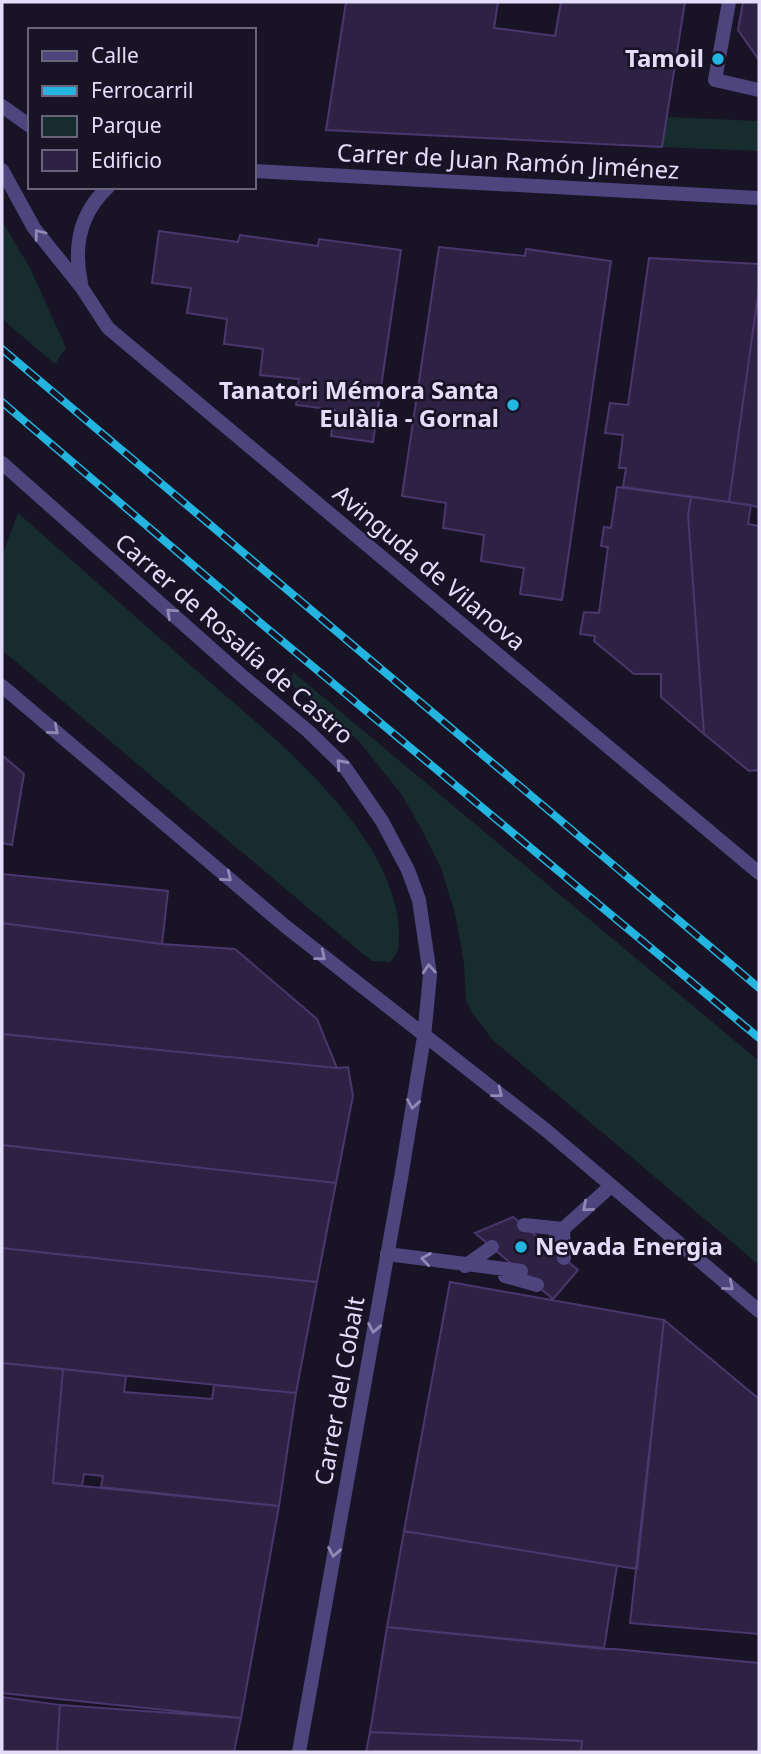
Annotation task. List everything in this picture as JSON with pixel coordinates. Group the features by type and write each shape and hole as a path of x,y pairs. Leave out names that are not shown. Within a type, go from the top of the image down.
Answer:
{"street":[{"path":"729,2 715,80 759,90"},
{"path":"2,106 28,124"},
{"name":"Avinguda de Vilanova","path":"2,170 34,228 82,288 108,328 759,873"},
{"name":"Carrer de Juan Ramón Jiménez","path":"256,171 759,198"},
{"path":"82,288 77,244 80,228 90,206 106,189"},
{"name":"Carrer de Rosalía de Castro","path":"2,463 344,766 382,821 408,870 419,900 430,975 424,1037"},
{"path":"2,686 285,926 547,1131 759,1311"},
{"name":"Carrer del Cobalt","path":"299,1752 424,1037"},
{"path":"549,1246 563,1228 611,1186"},
{"path":"524,1226 563,1228"},
{"path":"536,1236 563,1228"},
{"path":"563,1228 564,1258"},
{"path":"465,1266 492,1247"},
{"path":"387,1254 521,1271"},
{"path":"465,1266 508,1260"},
{"path":"465,1266 537,1285"}],"green space":[{"path":"666,117 759,121 759,151 662,147"},
{"path":"2,221 30,268 66,348 55,364 2,319"},
{"path":"18,513 286,749 349,817 374,853 391,890 399,938 397,951 390,962 372,961 363,954 2,650 2,556"},
{"path":"293,672 759,1061 759,1265 493,1040 466,1000 464,963 455,913 441,868 424,834 402,795 358,740 291,684"}],"building":[{"path":"346,2 498,2 494,28 555,36 561,2 685,2 662,147 326,130"},
{"path":"743,2 759,2 759,60 738,30"},
{"path":"159,231 238,242 240,235 318,246 319,239 401,250 373,442 331,436 335,410 296,405 299,379 260,375 263,349 224,344 227,319 187,313 191,288 152,283"},
{"path":"439,247 525,256 526,249 611,261 562,600 520,594 524,568 481,561 484,535 443,528 446,503 402,496"},
{"path":"649,258 759,264 759,288 729,502 623,487 626,468 619,468 623,435 605,433 610,403 628,405"},
{"path":"759,288 759,507 729,502"},
{"path":"617,487 691,497 688,515 704,734 661,697 661,674 634,674 594,641 595,636 580,634 584,612 599,613 608,547 601,546 604,527 611,528"},
{"path":"691,497 751,505 748,524 759,526 759,770 749,771 704,734 688,515"},
{"path":"2,755 24,774 12,845 2,843"},
{"path":"2,874 168,891 162,944 2,923"},
{"path":"2,923 162,944 235,949 317,1019 337,1068 2,1034"},
{"path":"2,1034 348,1067 353,1096 336,1183 2,1145"},
{"path":"2,1145 336,1183 317,1282 2,1248"},
{"path":"513,1217 578,1270 553,1299 475,1233"},
{"path":"2,1248 317,1282 296,1393 2,1363"},
{"path":"450,1282 664,1320 637,1569 404,1531"},
{"path":"664,1320 759,1399 759,1634 630,1623"},
{"path":"2,1363 63,1369 53,1483 279,1506 241,1718 2,1693"},
{"path":"63,1369 126,1376 124,1392 212,1399 214,1385 296,1393 279,1506 101,1487 103,1476 84,1474 82,1486 53,1483"},
{"path":"404,1531 617,1566 604,1649 387,1627"},
{"path":"387,1627 759,1663 759,1752 581,1752 582,1741 370,1732"},
{"path":"2,1697 60,1705 57,1752 2,1752"},
{"path":"60,1705 241,1718 234,1752 57,1752"},
{"path":"370,1732 582,1741 581,1752 366,1752"}],"railway":[{"path":"2,349 759,988"},
{"path":"2,402 263,625 759,1038"}],"place":[{"name":"Tamoil","path":"718,59"},
{"name":"Tanatori Mémora Santa Eulàlia - Gornal","path":"513,405"},
{"name":"Nevada Energia","path":"521,1247"}]}
